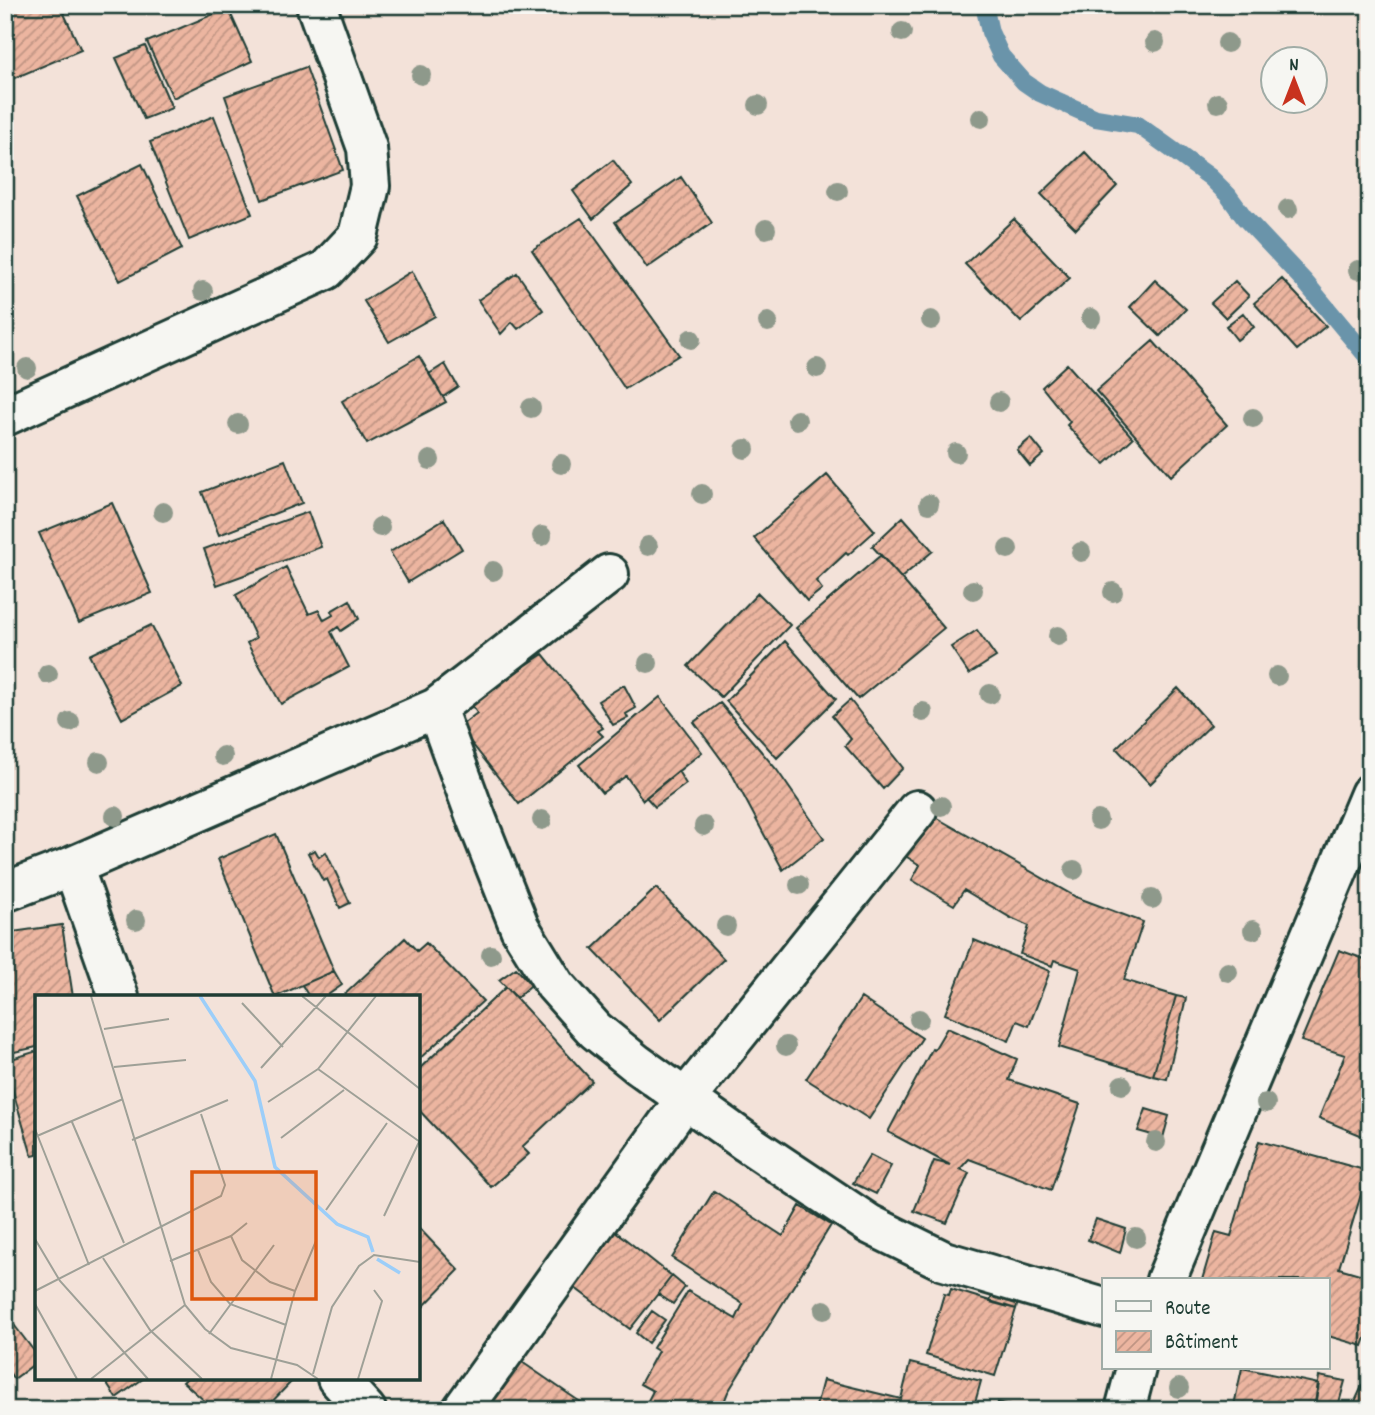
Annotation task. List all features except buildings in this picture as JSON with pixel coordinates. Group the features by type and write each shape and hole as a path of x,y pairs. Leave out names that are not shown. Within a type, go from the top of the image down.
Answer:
{"street":[{"path":"5,416 326,271 358,236 370,186 367,148 316,5"},
{"path":"5,892 73,866 436,708 609,574"},
{"path":"436,708 520,928 555,985 595,1030 746,1142 869,1224 944,1261 1102,1307"},
{"path":"1167,1278 1370,794"},
{"path":"462,1410 687,1098 917,810"},
{"path":"73,866 118,995"},
{"path":"1125,1410 1135,1370"},
{"path":"339,1380 366,1410"}],"waterway":[{"path":"984,5 990,32 1001,56 1024,82 1040,93 1096,118 1138,125 1210,177 1305,282 1370,360"}]}
